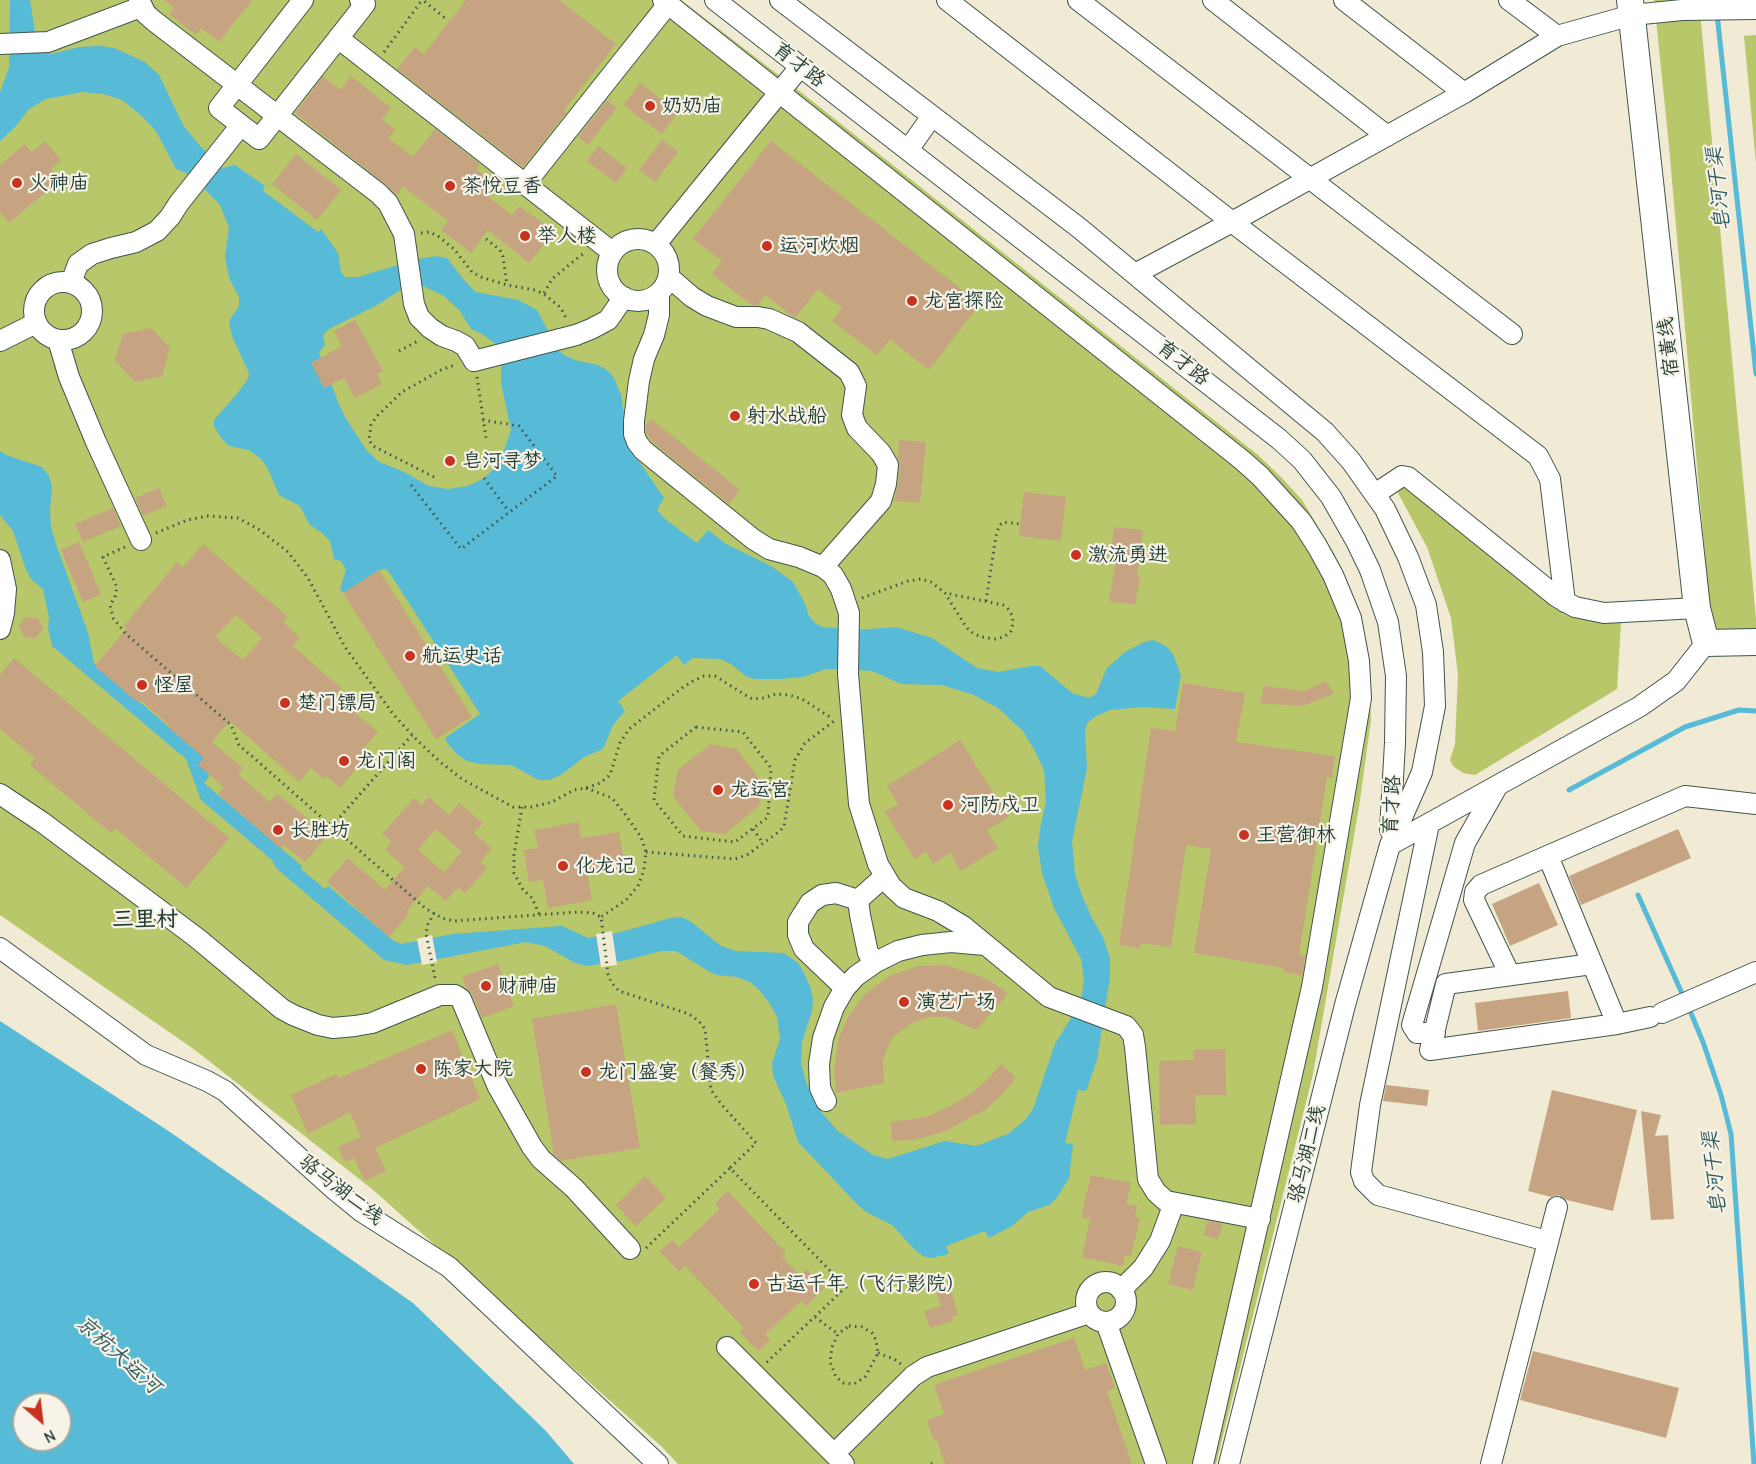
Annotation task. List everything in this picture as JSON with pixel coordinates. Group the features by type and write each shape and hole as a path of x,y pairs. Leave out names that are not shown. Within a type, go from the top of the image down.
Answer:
{"main road":[{"name":"宿黄线","path":"1631,8 1697,608 1706,643"},
{"path":"1706,643 1756,642"}],"street":[{"path":"303,0 219,108 259,139 365,3 360,0"},
{"name":"育才路","path":"715,0 1279,439 1302,460 1331,497 1356,541 1370,570 1388,622 1396,676 1390,845"},
{"name":"育才路","path":"780,0 1078,227 1135,274 1325,432 1351,461 1375,494 1385,509 1408,557 1426,605 1435,684 1435,706 1422,772 1390,845"},
{"path":"946,0 1538,456 1550,479 1565,602"},
{"path":"1078,0 1512,334"},
{"path":"1213,0 1387,136"},
{"path":"1344,0 1464,93"},
{"path":"1509,0 1557,36"},
{"path":"525,184 665,2 1242,460 1301,521 1333,575 1351,618 1359,662 1360,698 1312,987 1203,1464"},
{"path":"0,44 48,42 140,3 146,14 154,21 388,203 405,239 414,304 419,317 442,336 465,346 474,361 576,334 608,320 624,297"},
{"path":"1135,274 1464,93 1557,36 1631,8 1756,9"},
{"path":"338,38 606,247 616,248 624,241 644,238 662,248 670,266 666,286 649,300 639,302 619,295 612,287 608,277 606,247"},
{"path":"656,244 800,66"},
{"path":"908,150 932,116"},
{"path":"71,283 78,264 92,254 136,243 157,231 241,125"},
{"path":"669,277 692,297 707,306 736,317 769,319 798,332 849,372 856,386 852,415 856,428 881,453 888,465 886,484 881,501 823,567"},
{"path":"71,283 80,287 91,302 90,322 77,337 58,340 41,331 36,323 34,304 44,289 52,284 71,283"},
{"path":"659,294 657,325 644,359 639,381 634,434 643,450 753,539 768,549 799,557 823,567 833,575 841,589 850,624 848,675 859,804 878,864 891,886 904,898 947,916 963,926 1049,997 1126,1026 1133,1035 1135,1047 1148,1179 1156,1192 1166,1201 1260,1219"},
{"path":"0,341 36,323"},
{"path":"58,340 69,377 141,540"},
{"path":"1375,494 1402,476 1408,477 1557,597 1583,609 1604,613 1697,608"},
{"path":"0,560 6,589 0,629"},
{"path":"1390,845 1639,707 1676,681 1706,643"},
{"path":"1435,1033 1416,1033 1412,1025 1465,843 1498,785"},
{"path":"0,794 42,822 198,938 293,1016 326,1027 355,1026 372,1023 440,995 455,995 461,999 497,1085 541,1159 574,1188 630,1249"},
{"path":"1510,975 1475,903 1473,895 1481,885 1685,796 1756,804"},
{"path":"1428,824 1370,1105 1361,1172 1364,1181 1378,1195 1547,1241"},
{"name":"骆马湖二线","path":"1229,1464 1345,1005 1390,845"},
{"path":"1548,856 1617,1024"},
{"path":"858,900 885,876"},
{"path":"845,988 804,949 798,935 798,921 810,903 822,895 836,893 858,900"},
{"path":"858,900 868,953 876,962"},
{"path":"826,1101 820,1089 819,1064 824,1038 834,1007 845,988 856,976 876,962 898,951 922,945 951,942 986,945"},
{"name":"骆马湖二线","path":"0,948 146,1055 225,1091 362,1212 450,1267 658,1464"},
{"path":"1592,964 1446,984 1431,1050 1617,1024 1656,1015 1756,972"},
{"path":"1121,1290 1143,1268 1160,1241 1174,1203"},
{"path":"1491,1464 1557,1207"},
{"path":"727,1347 839,1459 913,1376 927,1367 1098,1317 1118,1318 1125,1308 1125,1301 1121,1290 1111,1283 1092,1288 1086,1300 1098,1317 1156,1464"}],"path":[{"path":"373,66 420,3 424,1 445,18"},
{"path":"405,239 419,233 429,232 454,249 472,272 481,278 544,294 561,308 576,334"},
{"path":"486,239 500,250 507,285"},
{"path":"544,294 552,279 606,247"},
{"path":"434,477 373,446 369,440 371,426 376,416 402,392 418,381 455,364 474,361 486,438"},
{"path":"411,485 461,549 557,476 519,426 483,420"},
{"path":"484,478 509,512"},
{"path":"601,917 577,912 454,921 442,918 425,908 238,745 231,725 126,634 113,618 110,605 117,587 103,557 187,520 208,516 238,518 260,530 288,552 308,578 345,648 393,714 412,735 462,779 513,807 532,807 552,802 574,790 600,783 610,774 620,743 629,729 693,681 704,676 715,676 752,699 776,694 802,699 835,720 805,743 795,759 784,826 747,855 735,859 646,852"},
{"path":"986,602 999,526 1003,522 1021,524"},
{"path":"846,604 908,581 921,579 931,582 945,593 966,627 974,634 982,638 995,639 1004,637 1011,631 1012,615 1003,605 945,593"},
{"path":"696,728 743,732 771,768 768,817 753,829 735,842 683,836 654,800 659,756 696,728"},
{"path":"331,826 412,735"},
{"path":"586,788 612,798 641,837 646,852 644,870 638,886 626,900 601,917"},
{"path":"522,807 514,855 514,873 523,890 532,898 539,915"},
{"path":"753,829 763,843"},
{"path":"434,914 426,934 432,970 440,995"},
{"path":"601,917 608,974 611,981 619,991 689,1014 699,1021 705,1029 711,1090 756,1143 637,1257 630,1249"},
{"path":"730,1168 846,1287 754,1374"},
{"path":"815,1317 838,1334"},
{"path":"849,1326 862,1327 872,1333 876,1340 878,1353 865,1377 854,1384 843,1383 836,1377 830,1362 832,1347 838,1334 849,1326"},
{"path":"878,1353 894,1359 913,1376"}],"green space":[{"path":"0,0 681,0 802,93 1258,455 1302,500 1334,553 1354,601 1369,665 1371,720 1359,807 1313,1074 1216,1464 678,1464 662,1447 372,1189 195,1050 0,915"},
{"path":"1654,0 1699,0 1756,619 1756,629 1728,635 1718,634 1711,625"},
{"path":"1756,35 1756,163 1744,36"},
{"path":"1405,484 1573,615 1592,620 1621,623 1617,689 1475,775 1463,773 1453,766 1450,760 1455,744 1458,675 1451,618 1427,547 1397,491"}],"water":[{"path":"10,0 30,0 37,44 41,51 51,54 79,47 101,46 114,48 145,62 159,75 183,125 200,146 223,168 235,165 265,186 263,191 318,232 321,229 338,253 341,272 345,277 358,277 436,256 447,258 476,292 518,300 537,310 557,348 564,355 598,365 614,378 621,395 627,437 636,457 664,498 657,510 665,519 697,543 708,530 726,544 771,566 793,582 809,616 822,627 856,630 896,627 932,638 977,668 998,672 1040,666 1072,693 1089,698 1096,694 1107,668 1125,652 1153,640 1166,646 1173,654 1181,675 1175,709 1143,707 1110,710 1087,723 1085,732 1087,768 1072,842 1075,874 1092,918 1103,937 1110,958 1110,977 1097,1060 1086,1091 1078,1090 1065,1143 1073,1144 1069,1178 1056,1199 1049,1205 1028,1212 1012,1226 989,1238 985,1231 946,1246 949,1254 931,1258 923,1256 892,1225 866,1212 858,1205 798,1142 786,1104 773,1076 772,1063 780,1039 777,1017 759,990 750,982 737,977 717,975 708,971 676,951 661,951 627,960 587,966 575,963 545,946 526,942 407,965 384,960 276,868 272,860 201,800 186,759 52,646 43,589 32,580 26,570 13,531 0,515 0,451 42,467 49,476 52,487 51,527 88,633 94,663 203,756 209,777 204,783 302,866 301,869 325,889 328,886 394,941 401,944 453,934 562,926 588,938 681,917 690,921 721,946 736,951 784,953 798,963 810,986 813,999 812,1011 802,1042 801,1064 807,1085 821,1112 838,1131 873,1155 888,1159 945,1141 976,1146 1008,1134 1025,1120 1033,1109 1055,1044 1076,1010 1082,995 1084,979 1081,959 1054,908 1042,873 1038,847 1046,801 1044,770 1023,731 998,708 974,695 942,685 901,684 872,671 826,669 803,677 755,679 747,677 731,664 720,659 693,658 684,665 677,655 618,701 625,711 613,725 603,749 584,757 561,775 549,780 539,780 511,765 480,764 467,761 458,755 445,738 480,714 391,575 386,569 379,570 343,593 340,589 346,570 341,561 334,559 330,541 309,524 300,506 279,495 262,460 249,450 229,446 214,426 214,420 248,379 249,373 232,336 229,321 239,306 239,297 230,280 227,268 225,256 229,228 220,205 200,184 176,169 156,131 143,117 122,100 103,94 82,92 46,99 29,109 0,141 0,92 9,68","holes":["419,284 444,296 460,311 471,329 497,345 503,356 501,383 511,430 495,468 484,478 468,486 448,489 429,486 402,471 379,462 367,451 345,417 319,352 325,345 323,335 329,329 377,305 402,289"]},
{"name":"京杭大运河","path":"0,1021 173,1134 413,1303 546,1431 574,1464 0,1464"}],"pier":[{"path":"612,931 617,965 601,967 596,934"},
{"path":"432,935 437,962 422,965 417,939"}],"building":[{"path":"164,0 252,0 219,42 201,28 196,35 169,14 174,8"},
{"path":"466,0 559,0 616,44 564,110 567,112 523,167 397,69 415,47 424,54"},
{"path":"323,76 340,90 351,76 391,108 382,119 395,130 388,138 413,157 435,129 480,164 476,169 491,181 482,192 512,215 520,206 554,232 529,263 488,230 471,253 441,230 448,221 403,186 397,195 295,113"},
{"path":"640,83 678,112 662,134 623,105"},
{"path":"607,100 617,108 588,145 578,137"},
{"path":"662,140 678,152 655,182 639,170"},
{"path":"45,141 61,160 51,169 60,180 9,223 0,212 0,165 25,144 32,152"},
{"path":"771,141 980,304 929,370 890,339 877,355 832,321 842,308 818,289 795,318 765,295 758,305 752,305 712,274 722,261 693,239"},
{"path":"598,146 627,168 616,183 587,161"},
{"path":"296,154 341,190 317,220 272,184"},
{"path":"355,320 383,371 377,375 382,384 355,398 344,378 324,388 311,363 342,346 334,331"},
{"path":"151,328 170,348 162,376 135,382 115,360 123,334"},
{"path":"651,419 740,490 729,504 652,442 646,432 646,425"},
{"path":"899,440 926,442 920,503 894,501 900,466"},
{"path":"159,488 167,506 143,516 135,498"},
{"path":"1024,492 1066,497 1061,541 1019,536"},
{"path":"113,508 121,526 83,542 75,524"},
{"path":"1114,527 1143,530 1137,577 1140,577 1135,605 1109,601 1117,553 1111,552"},
{"path":"79,542 101,594 83,602 61,550"},
{"path":"203,544 288,617 283,622 300,638 293,646 341,688 335,696 378,732 364,748 370,752 340,788 326,776 324,779 311,768 299,782 230,721 212,742 243,768 238,774 270,802 277,794 307,818 306,822 325,838 305,862 284,845 281,849 218,794 224,787 198,765 204,758 140,700 137,702 95,666 127,628 124,626 177,562 183,567","holes":["236,615 262,638 243,660 215,637"]},
{"path":"379,570 472,717 436,739 343,593"},
{"path":"25,617 38,618 43,629 35,639 24,637 19,626"},
{"path":"14,658 229,838 187,888 115,828 111,833 30,765 35,758 0,729 0,675"},
{"path":"1326,681 1334,694 1302,706 1260,703 1264,686 1304,691"},
{"path":"1183,683 1245,693 1236,742 1335,756 1332,778 1327,777 1299,955 1305,955 1302,976 1283,972 1284,968 1194,953 1211,849 1186,845 1171,947 1141,943 1140,948 1119,945 1151,728 1175,731"},
{"path":"960,740 1009,817 987,830 998,848 961,871 950,853 933,864 926,852 915,859 885,812 898,804 887,786"},
{"name":"龙运宫","path":"711,744 737,749 762,783 759,806 725,834 701,831 673,796 678,770"},
{"path":"429,797 449,815 459,803 483,823 474,833 492,848 480,862 487,868 465,893 458,887 446,901 428,886 406,912 409,914 389,937 327,882 348,858 385,890 405,867 385,850 392,842 382,834 414,798 422,805","holes":["436,829 462,852 444,872 418,850"]},
{"path":"578,822 581,838 619,832 625,865 587,872 592,900 548,908 543,880 529,882 524,850 538,848 534,830"},
{"path":"1678,829 1691,858 1581,905 1569,876"},
{"path":"1539,883 1558,925 1510,946 1492,904"},
{"path":"498,964 514,1006 482,1018 462,977"},
{"path":"946,965 988,979 1008,994 976,1030 947,1017 929,1017 912,1023 894,1036 888,1046 883,1061 884,1083 836,1093 834,1070 839,1037 849,1015 866,993 890,976 918,966"},
{"path":"1568,991 1571,1018 1478,1031 1475,1003"},
{"path":"616,1004 640,1148 561,1161 554,1155 532,1019"},
{"path":"452,1030 480,1099 375,1148 386,1171 365,1181 354,1158 345,1162 338,1147 361,1137 350,1112 308,1134 291,1095 337,1074 339,1078"},
{"path":"1225,1049 1226,1095 1195,1095 1196,1124 1160,1125 1159,1061 1194,1060 1193,1050"},
{"path":"1001,1064 1016,1077 1004,1093 985,1110 943,1132 914,1140 893,1141 890,1122 927,1117 952,1105 986,1081"},
{"path":"1386,1085 1429,1090 1427,1106 1383,1101"},
{"path":"1552,1090 1637,1110 1613,1211 1567,1200 1559,1195 1551,1197 1528,1191"},
{"path":"1641,1111 1661,1115 1655,1136 1668,1135 1674,1219 1651,1220"},
{"path":"1091,1175 1131,1183 1126,1204 1137,1206 1135,1217 1140,1218 1131,1256 1125,1255 1123,1266 1082,1257 1090,1219 1081,1217"},
{"path":"645,1176 666,1198 636,1226 616,1205"},
{"path":"728,1191 786,1253 782,1257 800,1276 807,1269 824,1288 806,1306 801,1301 765,1334 770,1340 758,1351 739,1332 744,1328 685,1266 679,1272 660,1251 672,1240 679,1247 720,1209 715,1203"},
{"path":"1208,1221 1223,1224 1218,1239 1204,1235"},
{"path":"1178,1246 1202,1252 1193,1290 1168,1284"},
{"path":"951,1290 958,1315 952,1316 954,1321 930,1328 924,1311 941,1306 937,1294"},
{"path":"1074,1338 1085,1370 1106,1363 1115,1388 1107,1391 1132,1464 945,1464 927,1420 944,1414 934,1385"},
{"path":"1533,1351 1679,1388 1666,1438 1520,1400"}],"waterway":[{"name":"皂河干渠","path":"1717,14 1756,374"},
{"name":"皂河干渠","path":"1569,790 1685,727 1739,710 1756,711"},
{"name":"皂河干渠","path":"1638,895 1684,998"},
{"name":"皂河干渠","path":"1688,1006 1721,1095 1731,1134 1754,1464"}],"place":[{"name":"奶奶庙","path":"650,106"},
{"name":"火神庙","path":"17,183"},
{"name":"茶悦豆香","path":"450,186"},
{"name":"举人楼","path":"525,236"},
{"name":"运河炊烟","path":"767,246"},
{"name":"龙宫探险","path":"912,301"},
{"name":"射水战船","path":"735,416"},
{"name":"皂河寻梦","path":"450,461"},
{"name":"激流勇进","path":"1076,555"},
{"name":"航运史话","path":"410,656"},
{"name":"怪屋","path":"142,685"},
{"name":"楚门镖局","path":"285,703"},
{"name":"龙门阁","path":"344,761"},
{"name":"龙运宫","path":"718,790"},
{"name":"河防戍卫","path":"948,805"},
{"name":"长胜坊","path":"278,830"},
{"name":"王营御林","path":"1244,835"},
{"name":"化龙记","path":"563,866"},
{"name":"财神庙","path":"486,986"},
{"name":"演艺广场","path":"904,1002"},
{"name":"陈家大院","path":"421,1069"},
{"name":"龙门盛宴（餐秀）","path":"586,1072"},
{"name":"古运千年（飞行影院）","path":"754,1284"}],"district":[{"name":"三里村","path":"145,920"}]}
